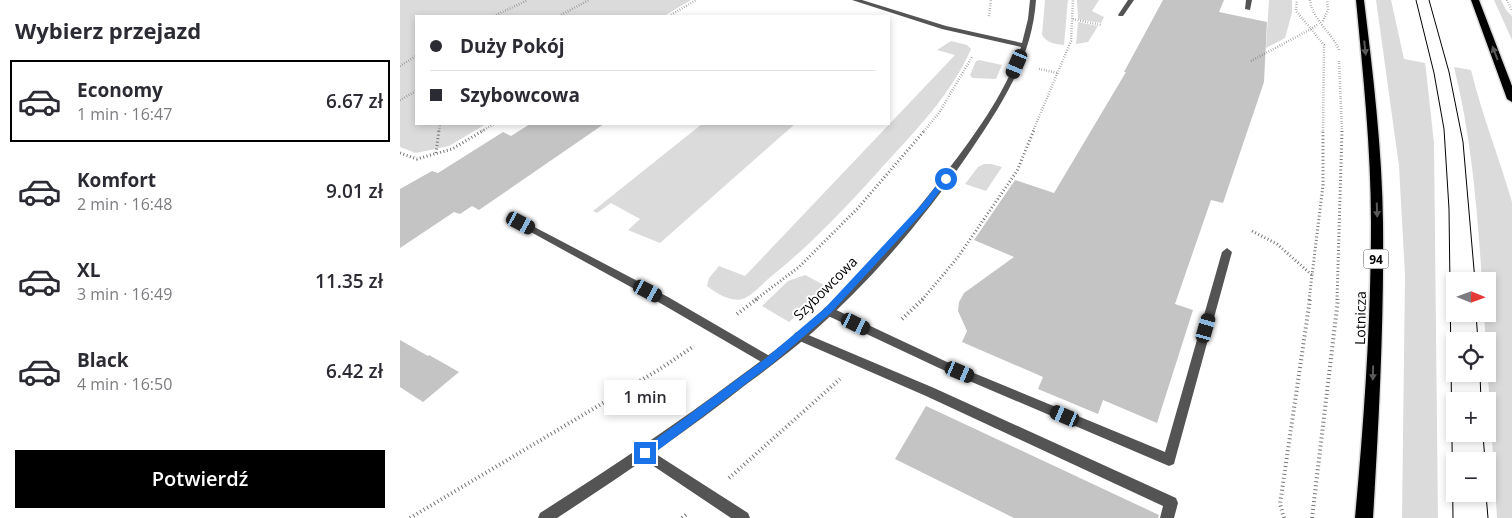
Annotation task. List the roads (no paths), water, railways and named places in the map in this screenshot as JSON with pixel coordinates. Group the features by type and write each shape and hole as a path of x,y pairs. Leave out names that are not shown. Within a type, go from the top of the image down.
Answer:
{"main road":[{"name":"Lotnicza","path":"1360,0 1371,101 1377,222 1373,398 1364,518"},
{"path":"1475,0 1512,99"}],"street":[{"path":"855,0 944,28 1025,46"},
{"name":"Szybowcowa","path":"545,518 645,453 769,361 828,311 925,205 966,153 1006,91 1025,46 1031,24 1033,0"},
{"path":"1121,15 1131,0"},
{"path":"1248,9 1249,0"},
{"path":"521,223 664,300 769,361"},
{"path":"828,311 943,365 1170,460 1227,252"},
{"path":"799,336 930,392 1171,503 1167,518"},
{"path":"645,453 743,518"}],"tram line":[{"path":"1416,0 1434,73 1444,129 1449,209 1453,518"},
{"path":"1429,0 1449,72 1463,142 1474,272"},
{"path":"1477,322 1477,332"},
{"path":"1480,382 1481,392"},
{"path":"1484,442 1484,452"},
{"path":"1487,502 1488,518"}]}
